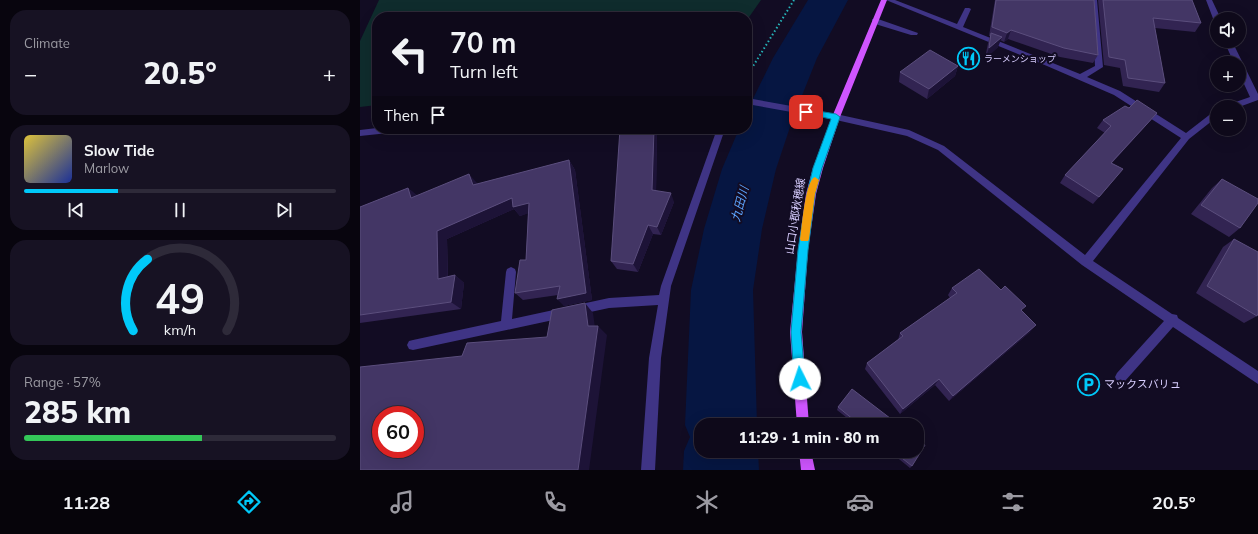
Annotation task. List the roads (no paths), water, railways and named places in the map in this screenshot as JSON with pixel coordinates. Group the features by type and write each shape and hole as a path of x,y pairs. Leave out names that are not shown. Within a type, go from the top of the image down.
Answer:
{"main road":[{"name":"山口小郡秋穂線","path":"802,418 796,332 803,250 811,194 818,168 836,117 884,0"},
{"path":"806,458 808,470"}],"street":[{"path":"889,0 1081,77 1117,93 1186,137"},
{"path":"1081,77 1099,67 1094,0"},
{"path":"1209,2 1214,12"},
{"path":"959,28 967,8"},
{"path":"875,21 914,33"},
{"path":"1246,78 1256,98 1246,101"},
{"path":"752,102 836,117 909,133 941,148 1086,262 1173,319 1258,378"},
{"path":"1086,262 1186,137 1210,118"},
{"path":"360,133 372,132"},
{"path":"648,470 655,358 666,286 718,134"},
{"path":"506,325 511,272"},
{"path":"412,345 609,303 664,300"},
{"path":"1122,377 1173,319"}],"waterway":[{"name":"九田川","path":"721,418 722,290 733,229 749,169 768,118 795,58 828,0"},
{"name":"九田川","path":"721,458 721,470"}],"place":[{"name":"ラーメンショップ","path":"969,59"},
{"name":"マックスバリュ","path":"1089,384"}]}
